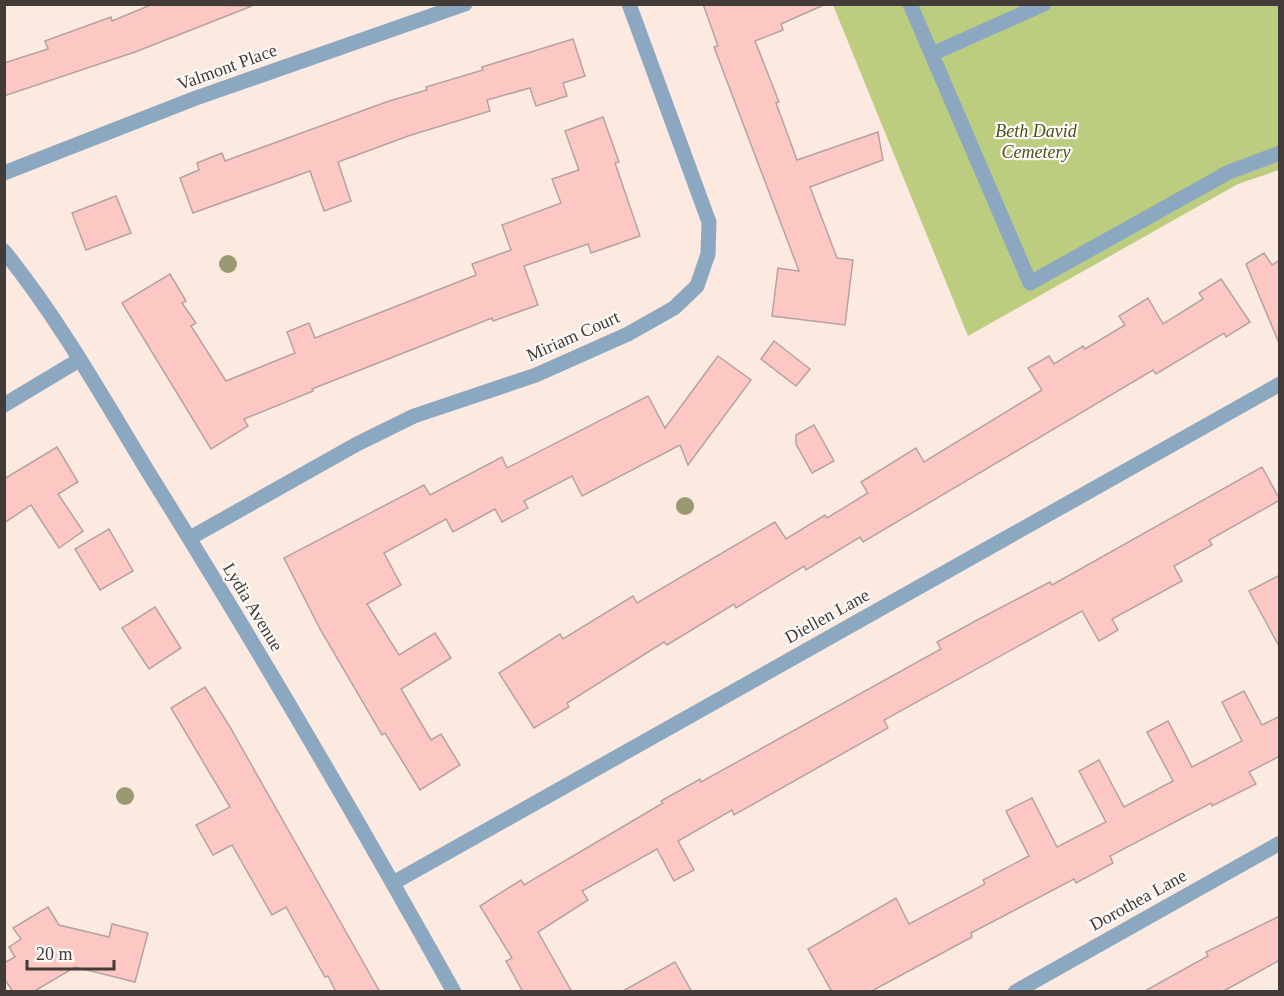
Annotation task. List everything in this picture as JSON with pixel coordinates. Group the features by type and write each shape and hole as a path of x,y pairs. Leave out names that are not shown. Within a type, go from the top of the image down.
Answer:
{"street":[{"name":"Valmont Place","path":"4,173 196,98 465,4"},
{"name":"Miriam Court","path":"190,538 357,444 414,416 536,375 628,334 674,308 697,286 708,254 709,222 629,4"},
{"path":"910,4 1030,283 1229,172 1280,153"},
{"path":"932,54 1044,4"},
{"name":"Lydia Avenue","path":"4,251 79,360 190,538 393,882 454,992"},
{"path":"4,405 79,360"},
{"name":"Diellen Lane","path":"393,882 1280,384"},
{"name":"Dorothea Lane","path":"1016,992 1280,843"}],"green space":[{"name":"Beth David Cemetery","path":"833,5 1279,5 1279,170 1238,184 968,336"}],"building":[{"path":"153,4 252,6 135,52 4,96 4,63 48,49 45,41 111,17 112,21"},
{"path":"703,4 826,4 781,24 783,30 755,41 779,102 776,103 797,160 878,132 883,160 810,187 837,258 853,260 845,325 772,316 778,268 799,271 714,47 718,46"},
{"path":"573,39 585,76 563,83 567,96 536,106 530,88 487,100 490,111 408,136 338,162 351,201 324,211 310,171 193,213 180,178 199,170 197,163 222,153 225,161 389,101 427,90 426,87 483,70 482,67"},
{"path":"603,117 619,162 615,163 640,236 591,253 588,244 524,266 538,305 493,321 492,318 312,389 313,391 244,419 248,426 211,449 122,303 170,274 186,301 182,303 196,323 191,326 226,381 295,353 287,332 309,323 315,338 476,275 472,264 511,250 502,225 561,203 552,179 579,170 565,131"},
{"path":"116,196 131,233 86,250 72,213"},
{"path":"1264,253 1272,265 1280,260 1279,343 1246,264"},
{"path":"1221,279 1250,322 1226,337 1224,333 1156,374 1153,370 863,542 860,537 806,570 804,566 736,608 734,604 667,645 664,642 567,703 569,707 534,728 499,673 560,634 563,639 633,596 637,603 775,522 786,539 825,515 827,518 868,493 861,482 916,448 924,462 1042,390 1028,368 1049,356 1054,364 1083,346 1085,349 1125,325 1119,316 1148,298 1163,324 1203,299 1199,293"},
{"path":"774,341 810,369 796,386 761,359"},
{"path":"718,356 751,380 688,465 680,445 582,496 572,476 524,501 528,508 502,522 495,509 453,532 446,519 384,553 401,585 367,604 399,655 435,633 451,658 401,689 431,740 441,734 460,765 420,790 385,733 382,735 320,629 284,558 424,485 430,495 502,457 507,468 648,396 665,428"},
{"path":"814,425 834,461 812,473 796,444 796,435"},
{"path":"57,447 78,482 58,494 83,531 59,548 31,505 4,523 4,479"},
{"path":"1262,467 1280,500 1209,540 1212,545 1174,566 1182,581 1112,619 1118,630 1099,641 1082,611 884,720 888,728 734,815 732,810 678,841 694,870 674,881 657,849 582,891 588,900 538,932 572,992 523,992 506,961 512,958 480,906 521,880 524,885 700,779 701,782 941,649 937,642 1050,582 1052,585"},
{"path":"109,529 133,571 100,590 75,549"},
{"path":"1280,575 1280,648 1249,591"},
{"path":"155,607 181,648 149,669 122,628"},
{"path":"205,687 380,992 336,992 328,976 325,977 286,907 272,915 232,845 213,855 196,825 230,807 171,708"},
{"path":"1244,691 1262,725 1280,716 1280,756 1249,772 1256,784 1212,806 1211,803 1110,856 1113,863 1076,883 1074,879 971,933 972,937 870,992 832,992 808,949 896,898 909,924 985,884 983,880 1029,856 1006,811 1032,798 1057,847 1106,822 1079,771 1099,760 1124,807 1173,781 1147,732 1168,721 1192,767 1242,741 1222,702"},
{"path":"48,907 59,925 109,937 112,924 148,933 135,982 75,967 33,992 13,992 4,978 4,963 15,957 9,947 21,939 13,928"},
{"path":"1280,916 1280,960 1222,992 1143,992 1208,956 1206,952"},
{"path":"675,962 692,992 621,992"}]}
